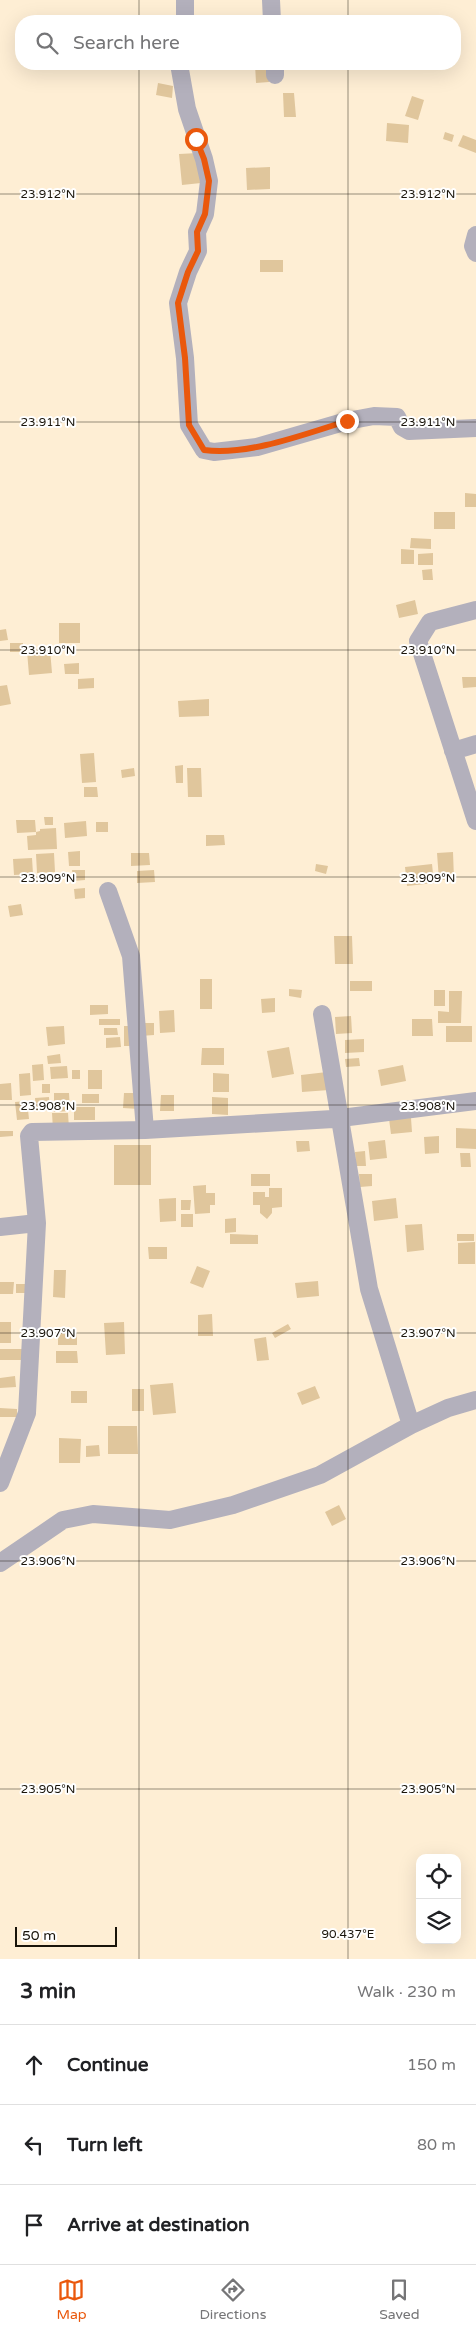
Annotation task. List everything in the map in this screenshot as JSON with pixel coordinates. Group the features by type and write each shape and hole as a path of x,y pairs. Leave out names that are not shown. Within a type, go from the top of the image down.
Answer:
{"street":[{"path":"185,0 185,15"},
{"path":"271,0 272,15"},
{"path":"180,70 187,109 204,159 209,181 205,214 197,232 198,251 188,272 178,303 185,358 189,425 198,443 204,450 214,452 256,446 347,421 374,416 397,417 402,427 409,431 476,428"},
{"path":"476,234 472,246 476,253"},
{"path":"476,610 430,622 418,641 476,821"},
{"path":"453,750 476,744"},
{"path":"108,891 131,956 145,1130"},
{"path":"322,1014 369,1289 411,1425"},
{"path":"0,1483 27,1413 37,1223 29,1136 32,1132 145,1130 340,1118 476,1101"},
{"path":"0,1227 37,1223"},
{"path":"0,1563 63,1520 92,1514 170,1520 233,1505 320,1475 411,1425 448,1408 476,1400"}],"building":[{"path":"255,70 268,70 269,82 256,83"},
{"path":"158,83 173,86 172,98 156,95"},
{"path":"283,93 294,93 296,117 284,117"},
{"path":"412,96 424,100 418,120 405,116"},
{"path":"387,123 409,125 408,143 386,141"},
{"path":"445,132 454,135 452,142 443,139"},
{"path":"463,135 476,140 476,153 458,146"},
{"path":"198,153 201,183 182,185 179,154"},
{"path":"270,167 270,189 247,190 246,168"},
{"path":"260,260 283,260 283,272 260,272"},
{"path":"465,493 476,494 476,507 465,507"},
{"path":"434,512 455,512 455,529 434,529"},
{"path":"411,538 431,539 431,549 410,548"},
{"path":"401,549 414,550 414,564 401,564"},
{"path":"433,553 433,565 418,565 418,554"},
{"path":"432,569 433,580 423,580 422,570"},
{"path":"415,600 418,614 399,618 396,605"},
{"path":"59,623 80,623 80,643 59,643"},
{"path":"6,629 8,640 0,641 0,630"},
{"path":"10,643 23,643 23,652 10,652"},
{"path":"50,649 52,673 29,675 27,651"},
{"path":"79,663 79,674 65,674 64,664"},
{"path":"462,677 476,677 476,687 463,688"},
{"path":"94,678 94,688 78,689 78,679"},
{"path":"7,685 11,704 0,706 0,686"},
{"path":"209,699 209,716 179,717 178,701"},
{"path":"94,753 96,782 82,783 80,754"},
{"path":"183,765 183,783 176,783 175,766"},
{"path":"134,768 135,776 122,778 121,770"},
{"path":"187,768 201,768 202,797 188,797"},
{"path":"84,787 97,787 98,797 84,797"},
{"path":"44,817 53,817 53,825 45,825"},
{"path":"16,820 35,820 36,832 17,833"},
{"path":"86,821 87,836 65,838 64,823"},
{"path":"96,822 108,822 108,832 96,832"},
{"path":"56,828 57,849 28,850 27,836 36,835 36,832 40,831 40,829"},
{"path":"206,835 224,835 225,845 206,846"},
{"path":"80,851 80,866 69,866 68,852"},
{"path":"453,852 454,879 439,880 437,853"},
{"path":"54,853 55,872 37,873 36,854"},
{"path":"131,853 149,853 150,865 131,866"},
{"path":"32,858 33,874 14,875 13,859"},
{"path":"316,864 328,866 326,874 315,871"},
{"path":"432,864 434,883 407,886 405,867"},
{"path":"72,870 85,870 85,880 73,881"},
{"path":"154,870 155,882 137,883 137,871"},
{"path":"85,888 85,898 75,899 74,889"},
{"path":"21,904 23,915 10,917 8,906"},
{"path":"334,936 352,936 353,964 335,964"},
{"path":"200,979 212,979 212,1009 200,1009"},
{"path":"350,981 372,981 372,991 350,991"},
{"path":"289,989 302,990 301,998 289,996"},
{"path":"434,990 445,990 445,1006 434,1006"},
{"path":"449,991 462,991 461,1023 438,1023 438,1011 449,1012"},
{"path":"275,998 275,1012 262,1013 261,999"},
{"path":"90,1005 108,1005 108,1014 90,1015"},
{"path":"174,1010 175,1032 160,1033 159,1011"},
{"path":"351,1016 352,1033 336,1034 335,1017"},
{"path":"99,1019 120,1019 120,1025 99,1025"},
{"path":"412,1019 432,1019 433,1036 412,1036"},
{"path":"139,1023 154,1023 154,1035 140,1036"},
{"path":"64,1026 65,1044 48,1046 46,1027"},
{"path":"124,1026 131,1026 132,1046 124,1046"},
{"path":"446,1026 472,1026 472,1042 446,1042"},
{"path":"104,1028 117,1028 118,1035 104,1035"},
{"path":"120,1037 121,1047 106,1048 106,1038"},
{"path":"364,1039 364,1052 345,1053 345,1040"},
{"path":"289,1047 294,1074 272,1078 267,1051"},
{"path":"202,1048 224,1048 224,1065 201,1065"},
{"path":"60,1054 61,1063 48,1064 47,1056"},
{"path":"359,1058 360,1066 346,1067 345,1059"},
{"path":"43,1064 44,1080 33,1081 32,1065"},
{"path":"403,1065 406,1081 381,1086 378,1070"},
{"path":"67,1066 68,1078 51,1079 50,1067"},
{"path":"72,1070 80,1070 80,1079 72,1079"},
{"path":"88,1070 102,1070 102,1089 88,1089"},
{"path":"327,1072 329,1090 302,1092 301,1075"},
{"path":"30,1073 31,1095 20,1096 19,1074"},
{"path":"213,1073 229,1074 229,1092 213,1092"},
{"path":"11,1083 12,1100 0,1100 0,1084"},
{"path":"42,1084 50,1084 50,1093 42,1093"},
{"path":"54,1093 69,1093 70,1111 54,1112"},
{"path":"124,1093 139,1093 139,1109 123,1108"},
{"path":"82,1094 99,1094 99,1103 82,1103"},
{"path":"161,1095 174,1095 174,1111 160,1111"},
{"path":"49,1097 50,1111 36,1111 35,1098"},
{"path":"212,1097 228,1098 228,1115 212,1114"},
{"path":"27,1101 29,1119 17,1120 15,1102"},
{"path":"74,1107 95,1107 95,1120 74,1120"},
{"path":"52,1113 68,1113 69,1129 53,1130"},
{"path":"411,1118 412,1132 391,1134 389,1119"},
{"path":"456,1128 476,1129 476,1149 456,1148"},
{"path":"0,1131 13,1131 13,1136 0,1137"},
{"path":"439,1136 439,1153 425,1154 424,1137"},
{"path":"385,1140 387,1158 370,1160 368,1142"},
{"path":"296,1141 309,1141 310,1151 297,1152"},
{"path":"114,1145 151,1145 151,1185 114,1185"},
{"path":"365,1151 366,1166 356,1166 355,1152"},
{"path":"460,1153 470,1153 471,1167 461,1167"},
{"path":"251,1174 270,1174 270,1186 251,1186"},
{"path":"359,1174 372,1174 372,1186 360,1187"},
{"path":"206,1185 206,1193 215,1193 215,1205 210,1205 210,1213 195,1214 193,1186"},
{"path":"269,1188 282,1188 282,1207 272,1208 272,1213 267,1219 260,1213 260,1205 253,1205 253,1192 265,1192 265,1197 269,1197"},
{"path":"176,1198 176,1221 160,1222 159,1199"},
{"path":"396,1198 398,1218 374,1221 372,1201"},
{"path":"181,1200 191,1200 190,1210 181,1210"},
{"path":"181,1214 193,1214 193,1227 181,1227"},
{"path":"236,1218 236,1232 225,1233 225,1219"},
{"path":"422,1224 424,1250 407,1252 405,1225"},
{"path":"230,1234 258,1235 258,1244 230,1244"},
{"path":"457,1234 474,1234 474,1241 457,1241"},
{"path":"475,1242 475,1264 458,1264 458,1243"},
{"path":"148,1247 167,1247 167,1259 149,1259"},
{"path":"197,1266 210,1271 203,1288 190,1283"},
{"path":"54,1270 66,1270 65,1298 53,1297"},
{"path":"318,1281 319,1296 297,1298 295,1283"},
{"path":"0,1282 14,1282 13,1294 0,1294"},
{"path":"16,1284 26,1284 26,1293 16,1293"},
{"path":"212,1314 213,1336 198,1336 198,1315"},
{"path":"0,1322 11,1322 11,1343 0,1343"},
{"path":"124,1322 125,1354 106,1355 104,1323"},
{"path":"288,1324 291,1329 275,1338 272,1333"},
{"path":"58,1333 77,1333 77,1345 58,1345"},
{"path":"266,1337 269,1360 257,1361 254,1339"},
{"path":"0,1349 23,1349 23,1360 0,1360"},
{"path":"56,1351 77,1351 78,1363 56,1363"},
{"path":"15,1376 16,1387 0,1388 0,1378"},
{"path":"173,1383 176,1413 153,1415 150,1385"},
{"path":"315,1386 320,1398 302,1405 297,1393"},
{"path":"132,1389 144,1389 144,1411 132,1411"},
{"path":"71,1391 87,1391 87,1403 71,1403"},
{"path":"0,1408 17,1409 17,1417 0,1417"},
{"path":"108,1426 137,1426 138,1454 108,1454"},
{"path":"59,1438 81,1439 80,1463 59,1463"},
{"path":"99,1445 100,1456 86,1457 86,1446"},
{"path":"339,1505 346,1519 332,1526 325,1512"}],"route":[{"path":"196,139 204,159 209,181 205,214 197,232 198,251 188,272 178,303 185,358 189,425 198,443 204,450 214,452 256,446 347,421"}]}
